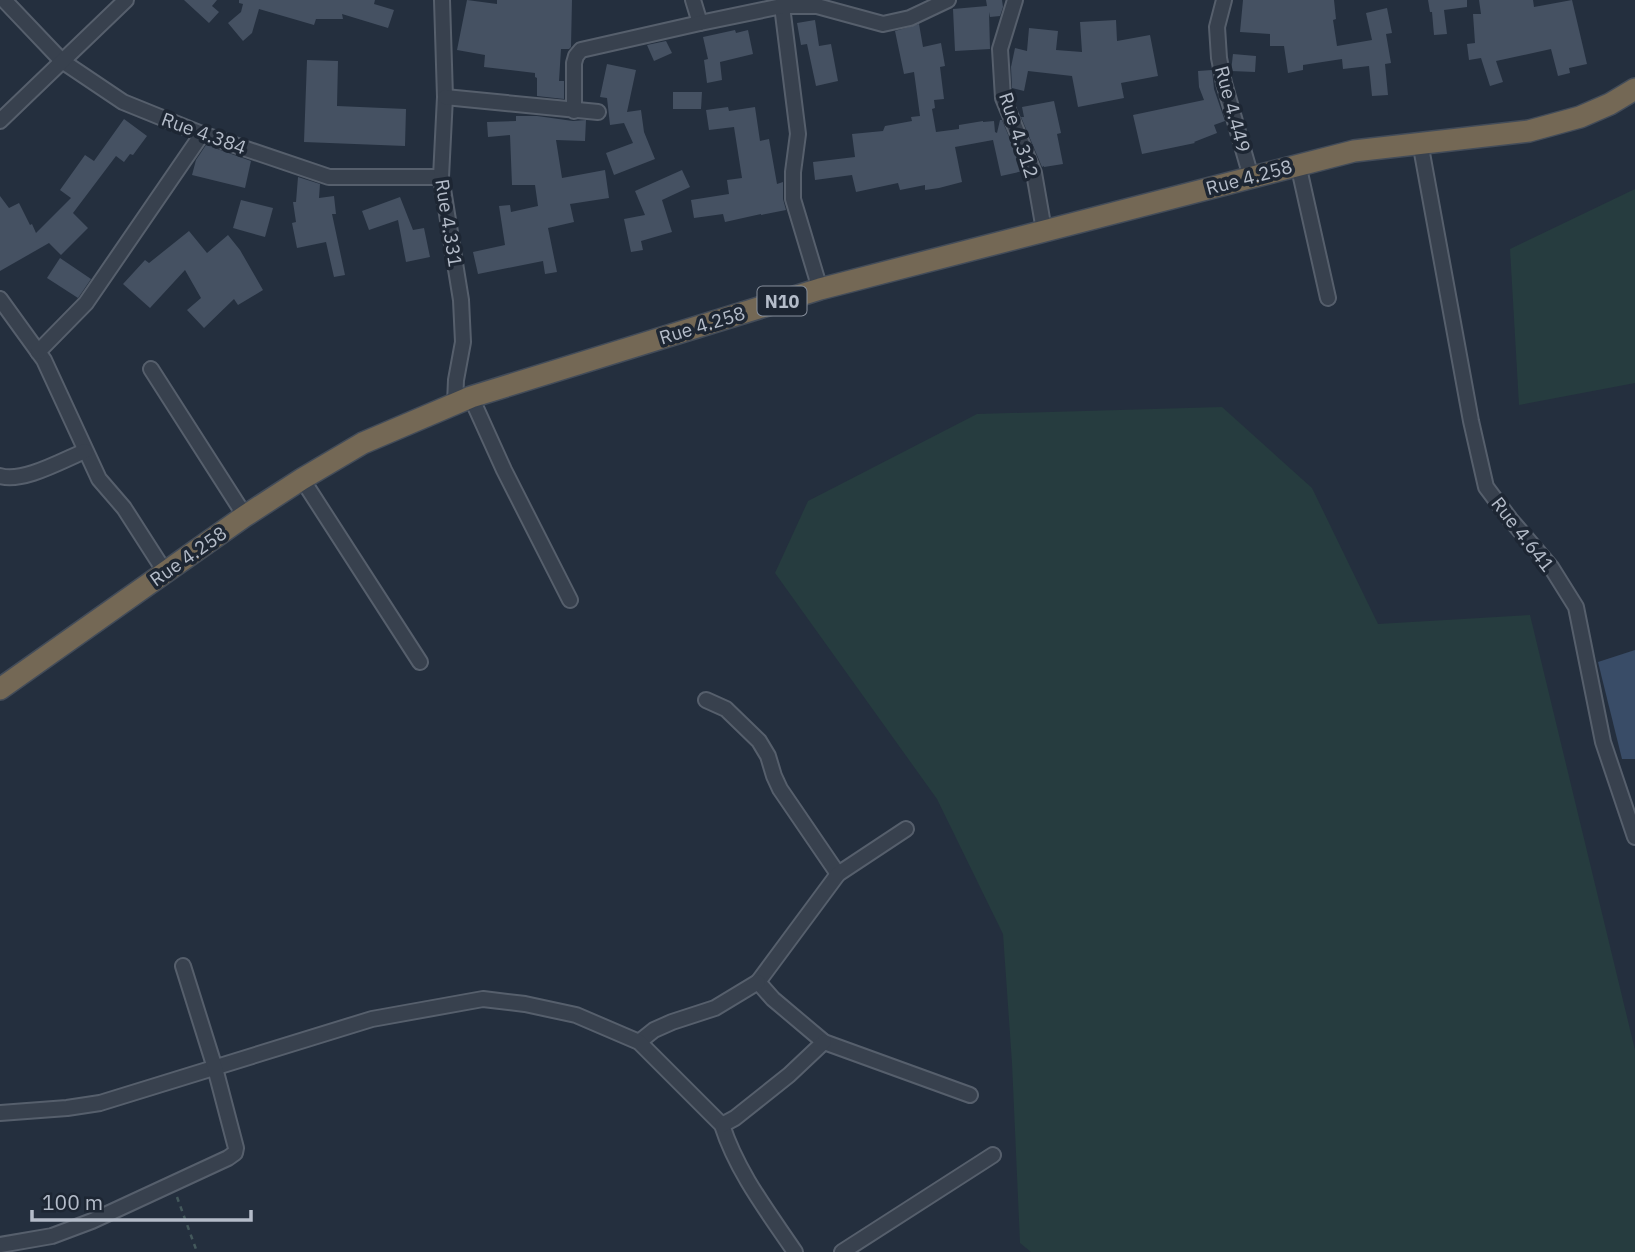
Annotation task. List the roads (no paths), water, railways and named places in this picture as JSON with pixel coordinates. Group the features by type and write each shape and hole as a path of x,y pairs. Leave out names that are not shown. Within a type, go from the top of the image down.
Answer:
{"highway":[{"name":"Rue 4.258","path":"0,689 245,516 302,479 363,443 463,400 820,289 1354,151 1530,131 1580,117 1635,89"}],"street":[{"name":"Rue 4.384","path":"4,0 61,61 123,102 202,134 330,177 441,177"},
{"path":"0,121 126,0"},
{"name":"Rue 4.331","path":"442,0 445,97 441,177 461,300 463,342 456,380 463,400"},
{"path":"693,0 700,23"},
{"path":"574,111 574,63 580,50 782,6 817,6 883,24 911,18 948,0"},
{"name":"Rue 4.312","path":"1015,0 1000,49 1003,99 1034,173 1044,230"},
{"name":"Rue 4.449","path":"1224,0 1217,27 1219,58 1251,177"},
{"path":"782,6 798,134 793,199 820,289"},
{"path":"445,97 598,112"},
{"path":"38,352 86,303 202,134"},
{"name":"Rue 4.641","path":"1420,142 1471,421 1486,486 1551,567 1576,607 1603,742 1635,837"},
{"path":"1298,164 1328,298"},
{"path":"0,299 44,360 99,479 124,508 165,572"},
{"path":"151,369 245,516"},
{"path":"463,400 504,470 570,600"},
{"path":"0,476 6,478 31,474 85,451"},
{"path":"302,479 420,662"},
{"path":"706,700 726,709 760,741 780,789 838,874"},
{"path":"639,1042 654,1030 715,1008 758,982 838,874 906,829"},
{"path":"0,1245 52,1236 92,1221 235,1153 236,1148 215,1068 183,966"},
{"path":"758,982 824,1042 970,1095"},
{"path":"0,1113 100,1103 372,1019 483,999 525,1004 576,1014 639,1042 722,1125 753,1191 795,1252"},
{"path":"722,1125 735,1118 789,1075 824,1042"},
{"path":"842,1252 993,1155"}],"water":[{"path":"1635,650 1635,759 1622,759 1598,662"}]}
